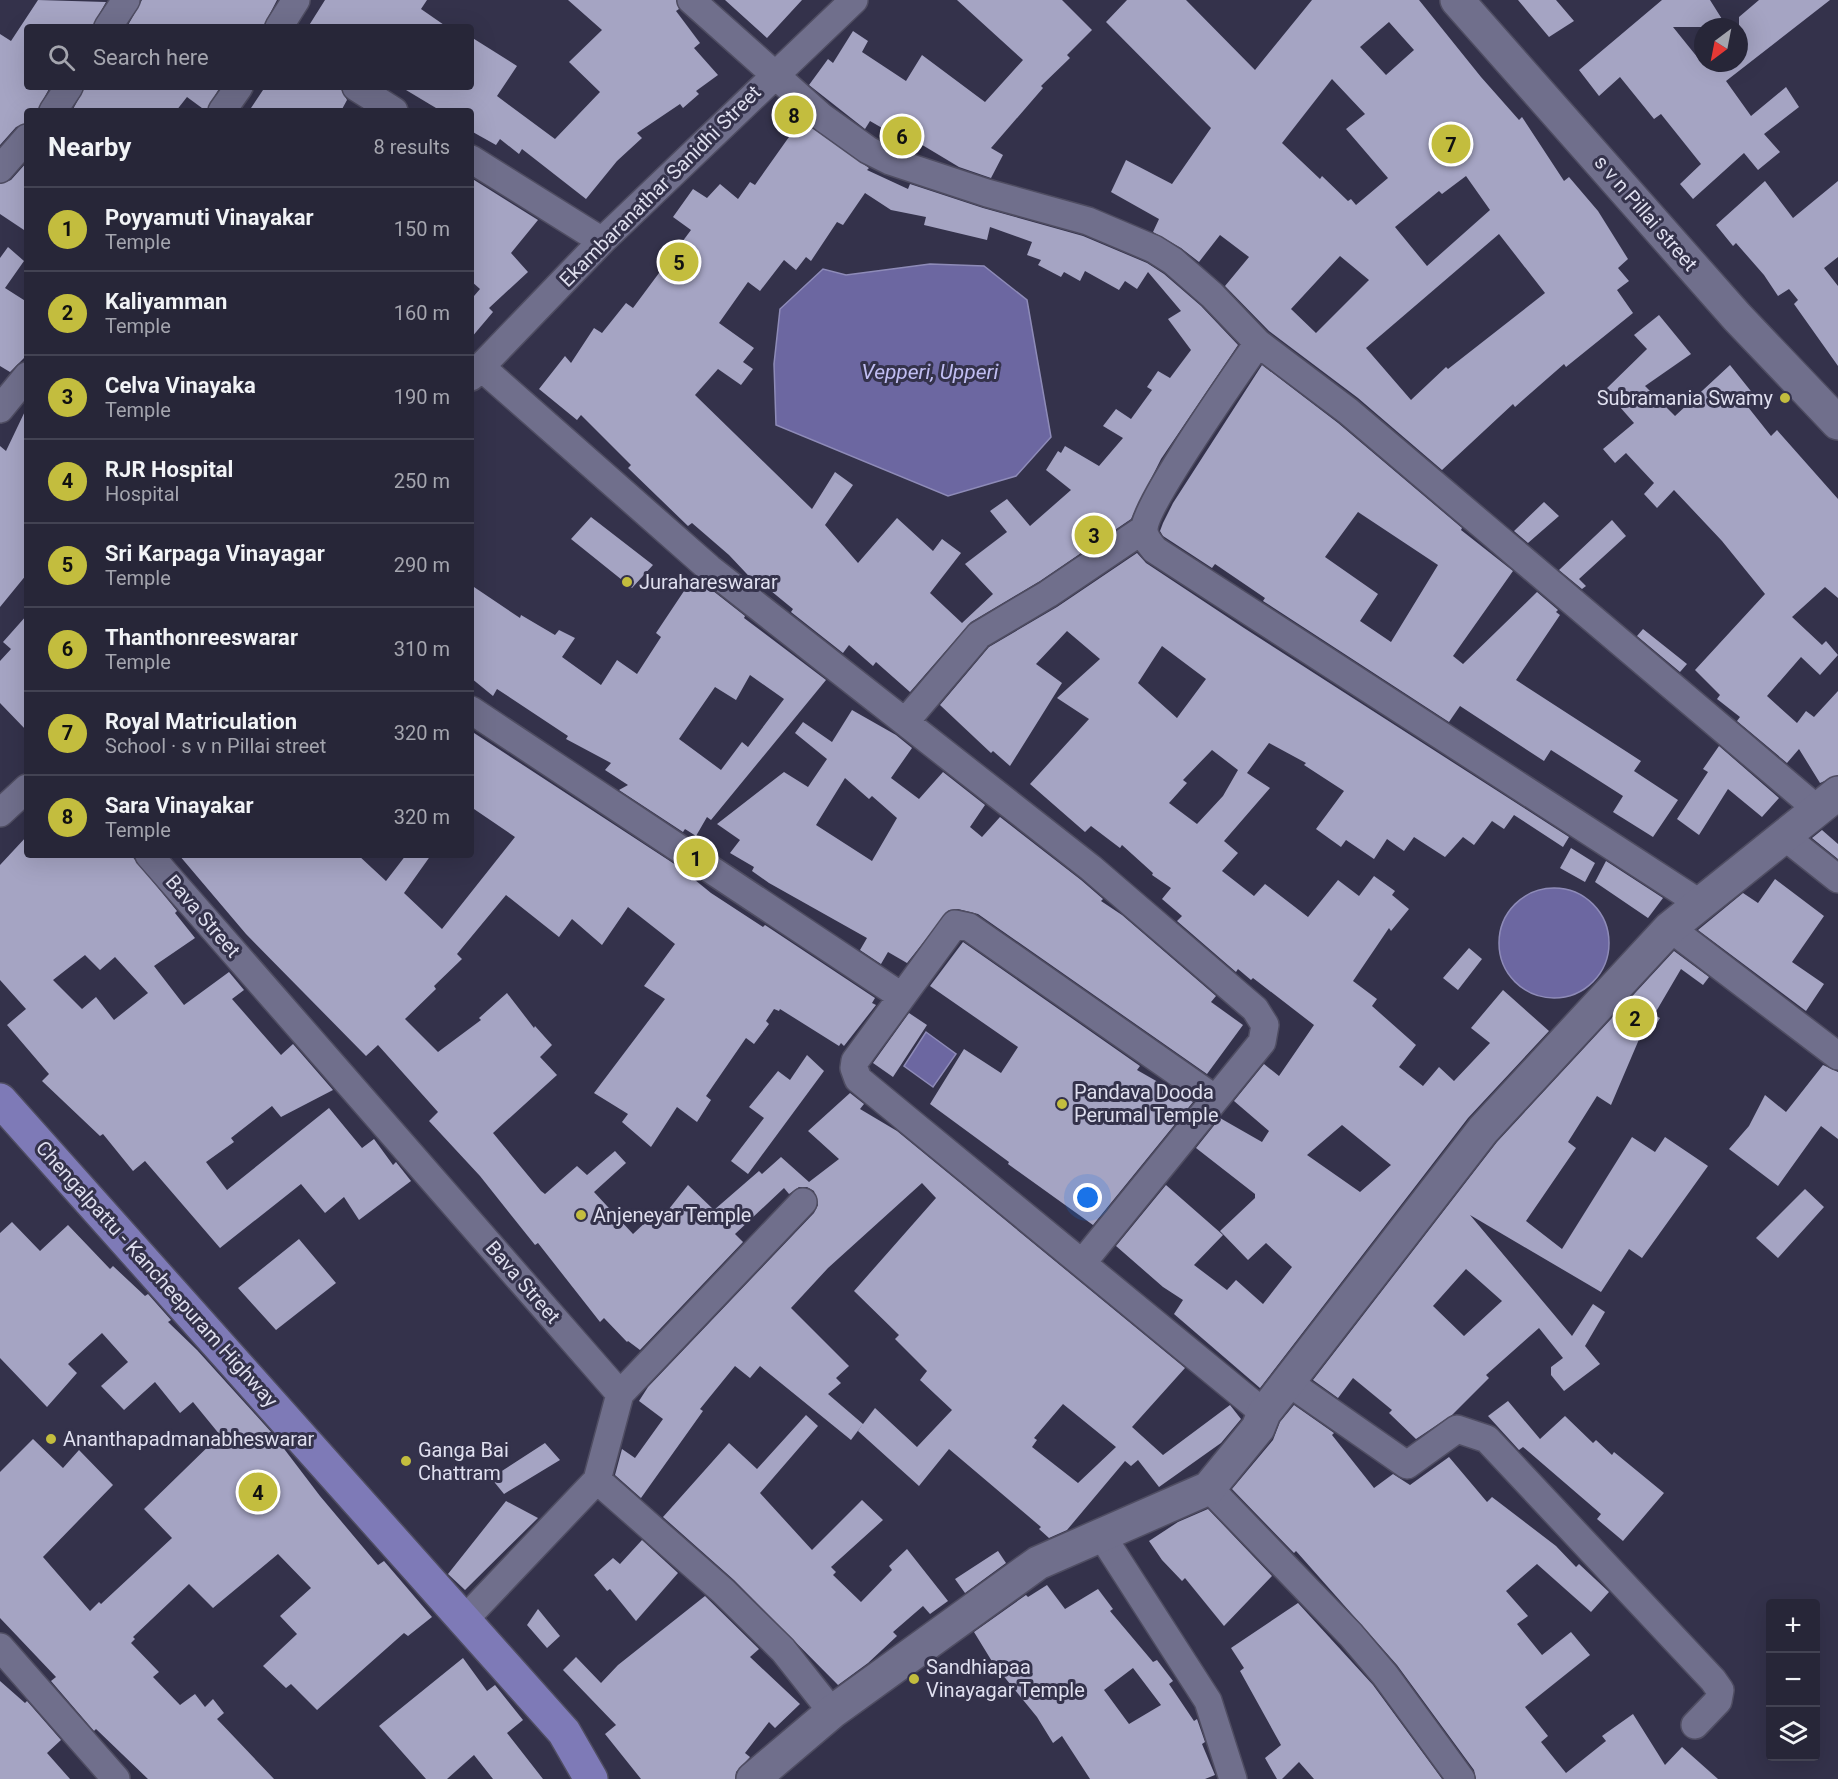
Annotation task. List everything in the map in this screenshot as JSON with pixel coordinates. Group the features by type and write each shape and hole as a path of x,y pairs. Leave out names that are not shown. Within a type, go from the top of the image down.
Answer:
{"highway":[{"name":"Chengalpattu - Kancheepuram Highway","path":"0,1100 564,1732 591,1779"}],"main road":[{"name":"s v n Pillai street","path":"1457,0 1737,317 1838,423"},
{"path":"753,1779 832,1712 1038,1563 1209,1488 1258,1428 1264,1413 1483,1130 1670,928 1828,801"}],"street":[{"path":"110,24 126,0"},
{"path":"281,24 296,0"},
{"path":"691,0 776,73 822,117 868,150 890,161 987,193 1088,221 1154,249 1173,261 1212,295 1258,343 1348,411 1828,801"},
{"name":"Ekambaranathar Sanidhi Street","path":"476,372 602,241 854,0"},
{"path":"55,108 67,90"},
{"path":"224,108 236,90"},
{"path":"361,90 389,108"},
{"path":"0,169 24,141"},
{"path":"474,161 602,241"},
{"path":"1258,343 1194,437 1149,513 1144,529 1147,541 1155,550 1701,904"},
{"path":"476,372 709,568 1091,867 1255,1009 1265,1025 1262,1042 1214,1098 1083,1262"},
{"path":"9,401 24,380"},
{"path":"905,722 979,634 1048,594 1144,529"},
{"path":"474,712 901,996"},
{"path":"0,813 24,791"},
{"path":"1784,836 1838,879"},
{"name":"Bava Street","path":"152,858 620,1394"},
{"path":"1214,1098 969,927 955,924 855,1061 854,1068 858,1079 1264,1413"},
{"path":"1670,928 1838,1056"},
{"path":"465,1619 597,1480 620,1394 803,1202"},
{"path":"1288,1382 1407,1465 1457,1429 1468,1430 1487,1439 1713,1680 1720,1690 1718,1701 1695,1725"},
{"path":"597,1480 732,1599 783,1650 832,1712"},
{"path":"1209,1488 1351,1635 1385,1675 1461,1779"},
{"path":"1102,1536 1208,1701 1233,1779"},
{"path":"0,1647 116,1779"}],"water":[{"name":"Vepperi, Upperi","path":"930,264 984,266 1027,300 1051,437 1016,476 948,496 776,425 774,364 780,309 823,269 846,275"},
{"path":"1554,888 1575,892 1593,904 1605,922 1609,943 1605,964 1593,982 1575,994 1554,998 1533,994 1515,982 1503,964 1499,943 1503,922 1515,904 1533,892"},
{"path":"926,1032 956,1054 933,1087 904,1066"}],"building":[{"path":"38,0 106,2 94,24 24,24 24,90 48,90 39,108 24,108 24,124 16,127 0,145 0,34 11,41"},
{"path":"142,0 277,0 265,24 129,24"},
{"path":"325,0 427,0 421,9 443,24 310,24"},
{"path":"568,0 676,0 679,9 676,11 700,43 694,48 718,75 696,91 699,94 683,108 680,104 637,133 642,138 617,161 586,199 522,149 519,154 500,139 496,145 474,133 474,108 436,108 406,90 474,90 474,39 517,66 497,96 555,139 600,92 569,62 602,30"},
{"path":"725,0 802,0 767,38"},
{"path":"957,0 1062,0 1092,30 1067,55 1070,58 1041,86 1043,88 991,148 1003,155 991,178 959,167 899,131 896,136 870,121 865,129 809,85 828,59 833,63 853,31 868,41 862,52 906,81 922,55 985,102 1023,60"},
{"path":"1127,0 1186,0 1255,70 1312,0 1419,0 1481,77 1519,120 1522,117 1564,181 1569,177 1598,211 1628,259 1618,268 1629,281 1617,290 1633,313 1566,367 1564,364 1515,407 1513,404 1442,470 1358,398 1269,331 1225,286 1249,257 1220,235 1199,262 1181,248 1153,232 1159,219 1111,192 1126,160 1172,184 1211,128 1106,22","holes":["1389,22 1414,50 1386,75 1360,47","1332,79 1365,114 1346,129 1388,178 1356,205 1351,199 1348,201 1322,176 1320,179 1282,143","1466,176 1490,210 1427,266 1395,227 1439,191 1442,194","1499,234 1545,293 1448,369 1446,367 1411,400 1366,348","1340,256 1369,280 1316,333 1291,309"]},
{"path":"1518,0 1556,0 1574,21 1549,37"},
{"path":"1662,0 1710,0 1721,18 1694,18 1694,27 1673,27 1694,53 1694,72 1738,72 1726,81 1751,116 1786,87 1799,107 1764,134 1780,152 1758,170 1744,153 1693,199 1680,184 1701,164 1661,114 1654,119 1620,77 1599,96 1579,70"},
{"path":"1759,0 1830,0 1748,64 1748,18 1739,17"},
{"path":"83,90 218,90 208,108 202,108 187,97 178,108 74,108"},
{"path":"263,90 342,90 347,100 343,108 251,108"},
{"path":"801,120 869,168 867,170 908,189 910,184 983,208 1083,236 1147,263 1164,274 1201,306 1238,345 1161,459 1131,519 1040,581 971,622 910,692 876,662 873,666 849,645 843,653 791,612 793,609 765,586 762,590 729,555 692,523 688,526 628,468 631,465 581,415 577,420 539,389 565,356 571,363 594,328 602,333 626,303 633,308 691,230 673,217 693,189 707,198 720,184 738,199 750,182 755,185","holes":["865,193 891,210 926,217 924,225 987,240 990,227 1032,242 1027,255 1041,260 1038,265 1061,277 1064,272 1080,281 1085,271 1119,290 1125,281 1137,289 1148,272 1181,311 1168,319 1191,350 1170,378 1158,371 1147,387 1152,390 1131,419 1116,409 1103,426 1123,438 1099,466 1065,446 1061,453 1058,451 1046,470 1071,490 1030,526 1007,499 990,511 1007,532 965,564 993,594 962,623 930,593 961,553 942,539 933,551 897,518 858,563 825,525 853,485 835,472 812,509 695,395 718,369 741,385 753,369 743,362 754,348 719,323 748,282 760,291 784,260 796,270 806,257 811,261 837,222 843,225"]},
{"path":"24,165 24,230 0,214 0,184 11,180"},
{"path":"474,180 538,220 511,253 528,272 489,308 493,312 474,334 474,296 480,289 474,284"},
{"path":"1765,181 1793,218 1838,181 1838,257 1824,268 1838,286 1838,366 1794,304 1798,300 1789,289 1778,296 1764,275 1736,243 1733,246 1716,225"},
{"path":"8,247 24,261 5,288 24,300 24,358 10,372 0,366 0,258"},
{"path":"1659,315 1691,354 1645,386 1675,416 1730,365 1754,395 1744,402 1771,436 1777,430 1838,499 1838,598 1825,587 1792,617 1822,645 1826,641 1838,655 1820,675 1801,657 1767,696 1797,723 1806,711 1814,717 1838,691 1838,775 1820,783 1799,749 1787,763 1737,721 1740,717 1717,699 1720,695 1695,670 1765,594 1722,541 1674,490 1657,508 1644,494 1654,483 1626,453 1615,463 1603,449 1634,423 1605,390 1647,349 1634,335"},
{"path":"1262,365 1338,423 1462,528 1461,530 1513,571 1453,656 1463,664 1537,592 1558,610 1556,612 1560,615 1516,680 1641,761 1634,771 1678,800 1653,837 1613,812 1623,796 1551,750 1544,761 1460,706 1449,722 1263,601 1265,598 1215,564 1212,568 1163,536 1160,531 1173,503","holes":["1358,512 1438,565 1391,642 1360,621 1378,594 1325,557"]},
{"path":"24,413 24,578 0,607 0,446 6,451"},
{"path":"1544,502 1559,516 1528,543 1514,531"},
{"path":"591,517 653,565 632,588 571,539"},
{"path":"1612,520 1626,536 1579,579 1586,586 1582,589 1559,570"},
{"path":"1137,553 1146,563 1244,628 1569,837 1563,847 1514,815 1504,829 1492,821 1474,845 1463,837 1445,857 1414,837 1404,851 1387,839 1374,859 1346,840 1341,847 1316,829 1344,791 1304,765 1306,763 1269,743 1247,773 1270,788 1224,841 1238,853 1222,871 1254,896 1265,884 1308,917 1338,880 1359,896 1374,876 1395,891 1392,895 1409,909 1391,931 1389,928 1353,981 1377,999 1372,1006 1416,1045 1399,1067 1423,1086 1439,1067 1454,1081 1490,1043 1471,1028 1503,990 1549,1031 1468,1118 1260,1388 1174,1314 1183,1300 1163,1287 1116,1246 1166,1185 1223,1235 1194,1265 1227,1290 1236,1280 1263,1304 1292,1267 1266,1243 1248,1260 1220,1231 1255,1198 1255,1194 1196,1148 1220,1118 1262,1142 1269,1131 1234,1101 1264,1064 1279,1076 1314,1025 1253,978 1251,980 1238,969 1236,972 1177,921 1182,916 1162,899 1171,888 1152,875 1153,873 1122,845 1120,848 1091,826 1085,832 1030,784 1089,719 1057,698 1100,659 1067,631 1036,664 1062,683 1010,766 993,751 991,753 940,705 989,647 1057,607","holes":["1162,646 1206,679 1177,718 1138,683","1212,750 1238,770 1223,796 1197,824 1169,803 1187,783 1183,780","1342,1125 1391,1165 1360,1192 1307,1155"]},
{"path":"694,576 745,616 744,618 826,680 711,820 707,817 696,836 685,829 683,832 619,790 628,785 605,770 611,763 566,739 568,736 497,689 493,696 474,680 474,587 520,618 521,615 555,635 559,630 575,638 562,657 601,685 617,660 637,674 661,637 656,633","holes":["750,675 784,699 748,747 742,742 721,770 679,739 715,687 736,700"]},
{"path":"24,618 24,728 0,703 0,661 11,649 3,642"},
{"path":"1643,629 1687,664 1680,672 1637,636"},
{"path":"852,710 896,735 912,748 891,778 919,799 943,772 985,805 970,827 982,837 1000,817 1081,880 1103,899 1101,901 1122,915 1216,996 1211,1002 1243,1025 1207,1074 978,914 958,909 949,910 907,963 888,952 881,964 860,950 867,938 769,883 752,871 754,867 730,853 740,840 717,824 784,772 808,787 827,759 795,733 803,722 832,742","holes":["845,778 869,799 872,796 897,818 872,861 816,825"]},
{"path":"474,733 679,867 711,893 763,927 765,925 875,998 872,1003 876,1005 844,1046 841,1043 839,1046 780,1009 779,1011 774,1009 766,1021 769,1024 754,1044 746,1038 706,1096 711,1100 697,1122 677,1107 651,1147 622,1122 628,1114 594,1093 665,999 644,986 675,944 628,907 602,945 572,919 559,937 506,895 457,954 462,959 434,986 436,989 405,1019 438,1052 481,1020 479,1018 507,993 534,1028 535,1026 552,1045 540,1057 557,1075 493,1133 541,1191 545,1194 577,1166 587,1175 615,1151 626,1163 594,1192 633,1234 649,1219 651,1222 662,1212 665,1214 688,1185 714,1210 759,1171 762,1174 781,1157 809,1182 839,1159 808,1131 850,1093 864,1104 860,1109 897,1131 1185,1368 1132,1427 1163,1455 1230,1405 1241,1419 1221,1443 1159,1487 1138,1460 1131,1466 1125,1461 1067,1530 1049,1538 1039,1529 1041,1527 949,1449 919,1486 858,1431 863,1424 851,1440 760,1366 750,1378 735,1366 700,1409 703,1411 641,1498 615,1475 622,1449 635,1458 663,1419 639,1401 648,1387 814,1213 818,1205 814,1191 807,1187 799,1187 789,1194 784,1188 735,1234 743,1242 640,1350 627,1342 604,1318 600,1322 538,1243 535,1245 480,1176 429,1121 438,1112 378,1045 366,1056 246,934 182,858 361,858 386,881 404,858 429,858 404,893 442,929 515,837 474,809","holes":["922,1183 936,1198 854,1291 899,1335 895,1339 927,1371 920,1380 952,1410 917,1447 875,1408 863,1424 828,1394 841,1383 836,1378 849,1366 791,1308 828,1268","1063,1404 1116,1447 1078,1483 1032,1447 1037,1440 1034,1438"]},
{"path":"1719,746 1779,798 1762,817 1728,789 1699,835 1677,819 1708,772 1703,769"},
{"path":"1822,830 1838,844 1838,859 1812,838"},
{"path":"24,839 24,858 133,858 177,911 175,913 195,938 154,966 184,1005 229,972 244,990 232,999 281,1055 293,1044 333,1090 281,1117 272,1106 231,1138 234,1142 206,1162 227,1190 329,1108 362,1148 374,1139 393,1165 396,1162 411,1181 359,1220 344,1197 325,1213 301,1184 220,1248 145,1161 133,1171 103,1134 100,1136 42,1081 49,1074 7,1025 26,1009 0,980 0,865","holes":["85,955 100,970 115,957 148,993 114,1020 96,997 82,1009 53,980"]},
{"path":"1571,848 1595,863 1585,882 1560,868"},
{"path":"1606,861 1663,898 1648,918 1595,882"},
{"path":"1775,879 1824,916 1792,962 1824,984 1806,1011 1698,930 1743,893 1758,903"},
{"path":"963,942 1140,1066 1137,1070 1193,1102 1093,1225 930,1104 964,1049 1001,1073 1018,1047 930,986"},
{"path":"1469,948 1482,959 1458,990 1443,978"},
{"path":"1674,951 1709,977 1703,985 1681,969 1654,1015 1660,1018 1650,1034 1643,1030 1611,1105 1597,1096 1568,1142 1576,1148 1526,1221 1562,1249 1632,1137 1655,1152 1665,1137 1708,1166 1642,1258 1629,1249 1601,1292 1470,1215 1572,1336 1593,1304 1605,1312 1585,1346 1600,1364 1564,1391 1551,1375 1551,1367 1563,1358 1539,1328 1486,1375 1489,1378 1452,1415 1416,1439 1389,1413 1392,1410 1353,1378 1338,1398 1313,1380 1497,1142","holes":["1466,1269 1502,1301 1464,1336 1433,1306"]},
{"path":"909,1013 927,1025 893,1077 873,1063"},
{"path":"807,1055 824,1071 748,1174 731,1161 764,1118 749,1107 778,1071 790,1080"},
{"path":"1823,1065 1838,1072 1838,1139 1821,1126 1778,1186 1729,1149 1749,1126 1765,1095 1786,1112"},
{"path":"1805,1189 1824,1207 1778,1258 1756,1238"},
{"path":"12,1222 40,1251 68,1225 110,1269 113,1266 145,1296 148,1294 171,1320 168,1322 197,1350 272,1433 320,1496 378,1565 384,1561 432,1617 408,1636 404,1633 317,1710 291,1684 286,1688 263,1666 297,1634 280,1616 311,1588 278,1554 213,1608 189,1584 133,1637 135,1639 131,1643 159,1672 153,1677 180,1705 195,1694 205,1707 213,1699 224,1713 217,1719 274,1779 148,1779 96,1729 94,1731 51,1681 56,1677 0,1618 0,1472 33,1439 63,1468 79,1450 113,1485 43,1557 90,1611 99,1602 101,1604 172,1538 144,1509 220,1435 193,1402 180,1413 155,1382 124,1410 101,1386 128,1362 102,1333 68,1364 77,1373 47,1407 0,1358 0,1233"},
{"path":"299,1239 336,1283 276,1330 238,1288"},
{"path":"1508,1401 1540,1439 1565,1416 1593,1443 1596,1440 1612,1455 1614,1452 1664,1493 1623,1541 1597,1519 1601,1514 1523,1447 1519,1450 1488,1416"},
{"path":"1294,1405 1334,1433 1332,1435 1374,1488 1393,1474 1410,1485 1449,1457 1487,1502 1492,1497 1556,1546 1576,1567 1579,1564 1609,1592 1591,1612 1537,1564 1506,1591 1528,1616 1517,1624 1542,1655 1571,1632 1590,1655 1525,1707 1548,1736 1541,1742 1566,1773 1606,1741 1602,1736 1633,1714 1665,1765 1682,1747 1718,1779 1476,1779 1474,1770 1397,1665 1296,1551 1294,1553 1232,1489 1273,1440 1280,1422"},
{"path":"806,1415 818,1426 760,1493 812,1550 862,1500 883,1520 831,1567 836,1572 833,1575 861,1602 892,1570 889,1566 907,1549 948,1601 930,1614 923,1606 893,1632 897,1636 868,1663 838,1685 734,1580 663,1517 729,1443 757,1469"},
{"path":"545,1443 560,1460 504,1494 491,1478"},
{"path":"506,1501 538,1518 465,1590 448,1574"},
{"path":"1208,1509 1272,1576 1224,1626 1185,1578 1182,1581 1162,1560 1149,1541 1178,1522"},
{"path":"642,1540 678,1573 636,1621 610,1589 607,1591 594,1575 613,1558 620,1564"},
{"path":"998,1551 1006,1563 965,1593 955,1579"},
{"path":"1047,1585 1065,1609 1098,1589 1113,1609 1110,1611 1153,1662 1157,1660 1173,1681 1169,1684 1194,1721 1197,1719 1205,1742 1202,1744 1215,1775 1205,1779 1090,1779 1062,1736 1053,1743 1037,1717 993,1663 974,1632 1026,1595 1028,1597","holes":["1133,1668 1161,1705 1129,1724 1104,1690"]},
{"path":"705,1596 759,1649 750,1657 800,1704 775,1728 769,1722 745,1753 750,1757 736,1772 735,1779 641,1779 605,1734 616,1725 563,1670 576,1657 601,1683 618,1665"},
{"path":"1298,1603 1373,1685 1442,1779 1314,1779 1299,1762 1282,1779 1277,1779 1265,1758 1281,1745 1240,1671 1244,1668 1231,1648"},
{"path":"538,1609 560,1636 547,1648 527,1625"},
{"path":"463,1658 487,1691 495,1685 523,1720 507,1733 543,1779 493,1779 474,1755 447,1779 426,1779 379,1726"},
{"path":"0,1681 25,1703 27,1701 61,1740 47,1753 70,1779 0,1779"}],"place":[{"name":"Sara Vinayakar","path":"794,115"},
{"name":"Thanthonreeswarar","path":"902,136"},
{"name":"Royal Matriculation","path":"1451,144"},
{"name":"Sri Karpaga Vinayagar","path":"679,262"},
{"name":"Subramania Swamy","path":"1785,398"},
{"name":"Celva Vinayaka","path":"1094,535"},
{"name":"Jurahareswarar","path":"627,582"},
{"name":"Poyyamuti Vinayakar","path":"696,858"},
{"name":"Kaliyamman","path":"1635,1018"},
{"name":"Pandava Dooda Perumal Temple","path":"1062,1104"},
{"name":"Anjeneyar Temple","path":"581,1215"},
{"name":"Ananthapadmanabheswarar","path":"51,1439"},
{"name":"Ganga Bai Chattram","path":"406,1461"},
{"name":"RJR Hospital","path":"258,1492"},
{"name":"Sandhiapaa Vinayagar Temple","path":"914,1679"}]}
